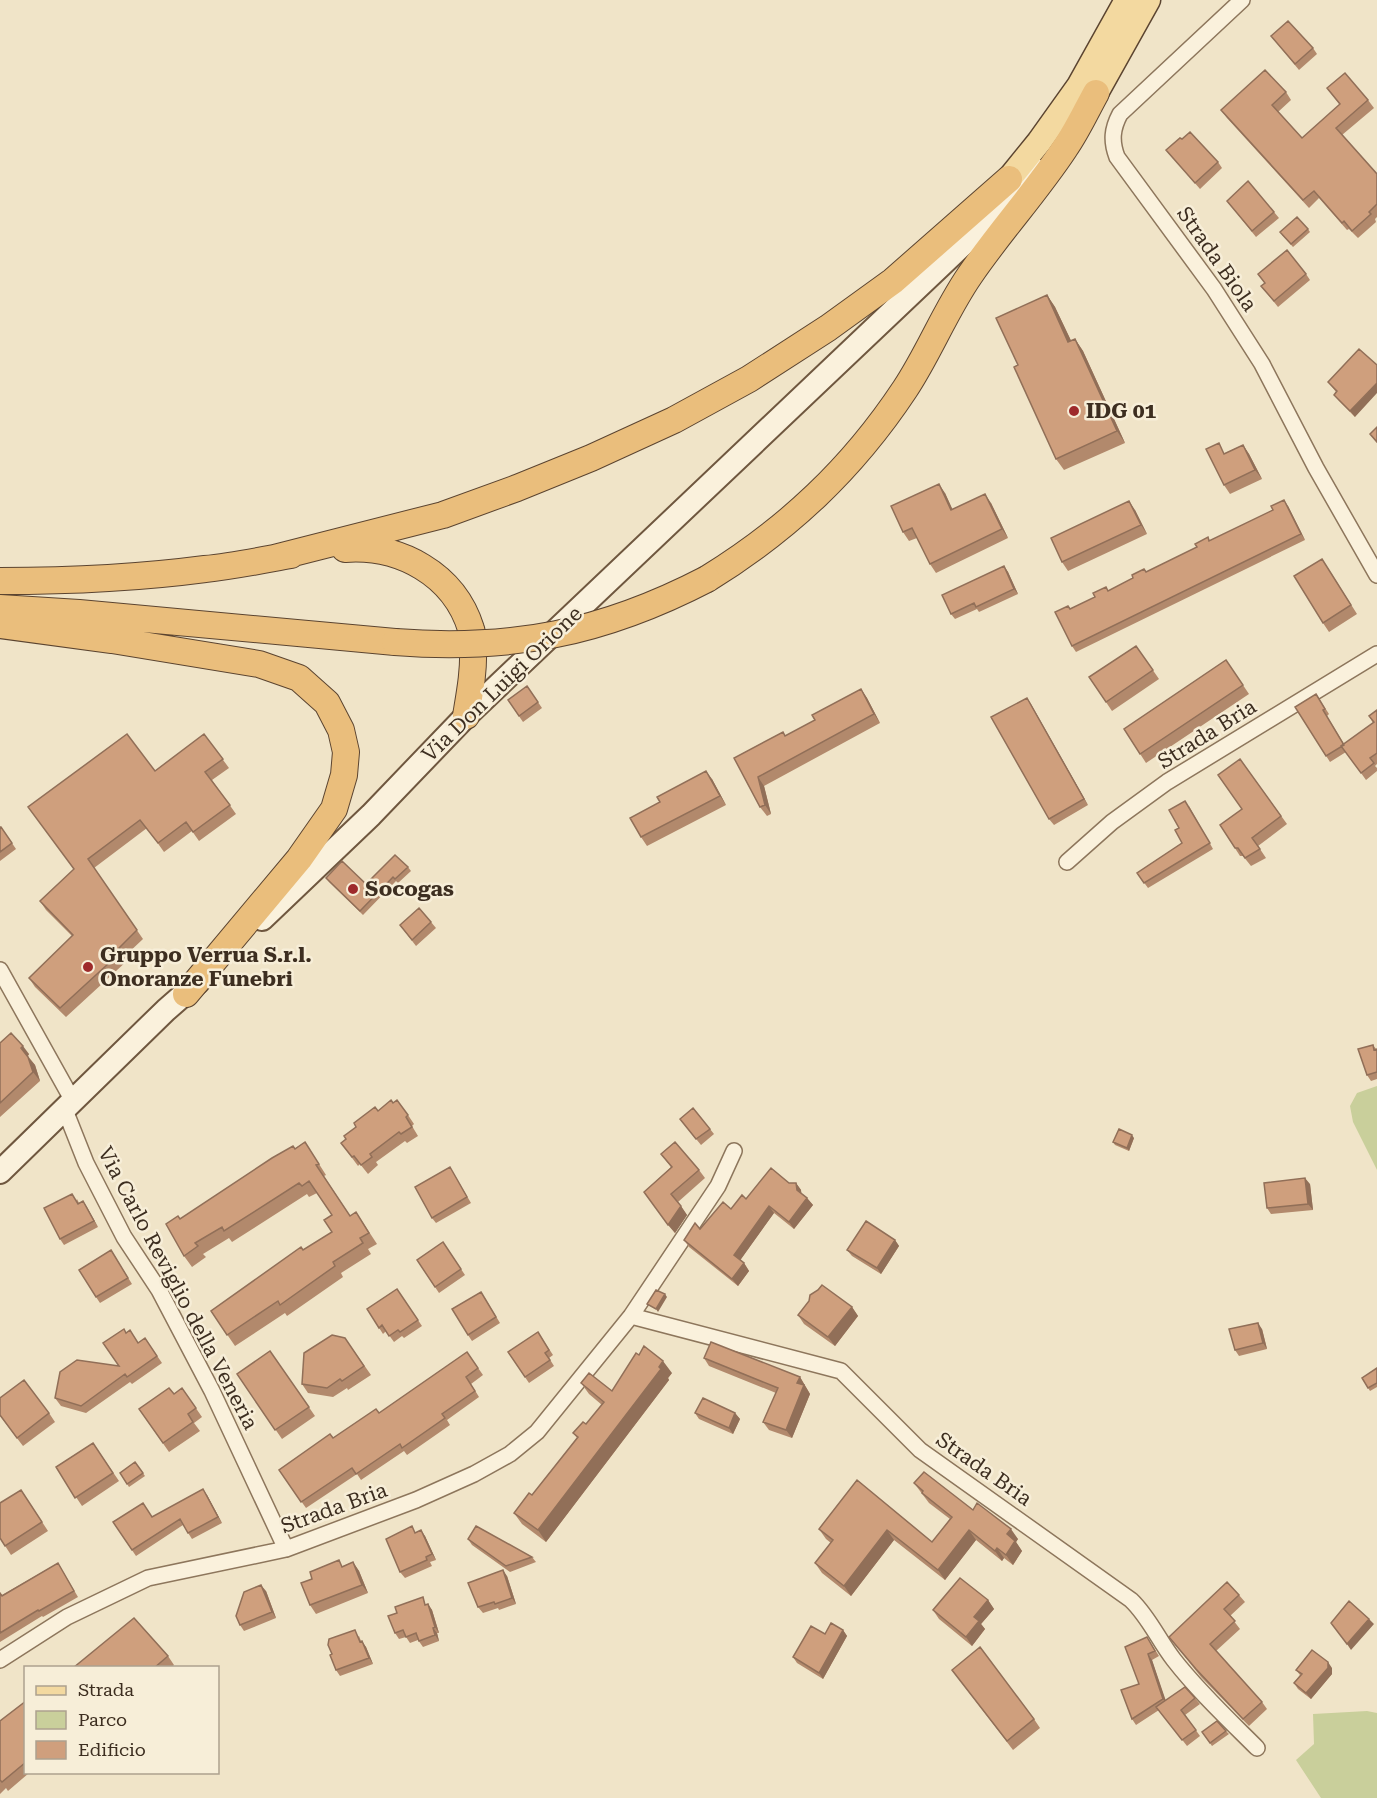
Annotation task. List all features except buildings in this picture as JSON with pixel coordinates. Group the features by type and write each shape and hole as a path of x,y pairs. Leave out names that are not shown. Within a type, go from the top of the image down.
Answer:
{"highway":[{"path":"0,609 78,613 431,645 482,644 519,641 568,632 612,620 707,579 763,541 815,498 847,465 877,428 906,387 969,277 1066,147 1096,93"},
{"path":"274,558 443,515 591,458 674,420 749,379 828,328 893,282 1009,179"},
{"path":"0,581 60,581 139,576 207,569 325,550 354,548 381,550 410,560 435,575 455,597 472,630 474,672 466,716"},
{"path":"0,625 112,640 259,664 300,678 327,703 341,730 346,752 344,775 334,809 299,859 186,994"}],"main road":[{"name":"Via Don Luigi Orione","path":"934,270 1039,142 1079,86 1127,0"},
{"name":"Via Don Luigi Orione","path":"0,1172 371,815 466,716 1014,196 1058,145 1096,93 1149,0"}],"street":[{"name":"Strada Biola","path":"1242,0 1120,114 1114,124 1113,147 1117,157 1214,289 1262,364 1316,468 1377,575"},
{"name":"Strada Bria","path":"1067,862 1112,822 1167,782 1377,654"},
{"path":"0,970 69,1106"},
{"name":"Via Carlo Reviglio della Veneria","path":"69,1106 86,1163 124,1237 163,1297 212,1391 286,1549"},
{"name":"Strada Bria","path":"0,1660 67,1617 148,1578 286,1549 416,1500 474,1474 510,1454 537,1432 631,1316 718,1186 734,1151"},
{"name":"Strada Bria","path":"631,1316 841,1371 920,1450 1131,1600 1140,1609 1194,1685 1257,1748"}],"green space":[{"path":"1377,1086 1377,1170 1353,1122 1350,1106 1357,1093"},
{"path":"1367,1711 1377,1713 1377,1798 1321,1798 1296,1760 1314,1744 1313,1714"}],"place":[{"name":"IDG 01","path":"1074,411"},
{"name":"Socogas","path":"353,889"},
{"name":"Gruppo Verrua S.r.l. Onoranze Funebri","path":"88,967"}]}
